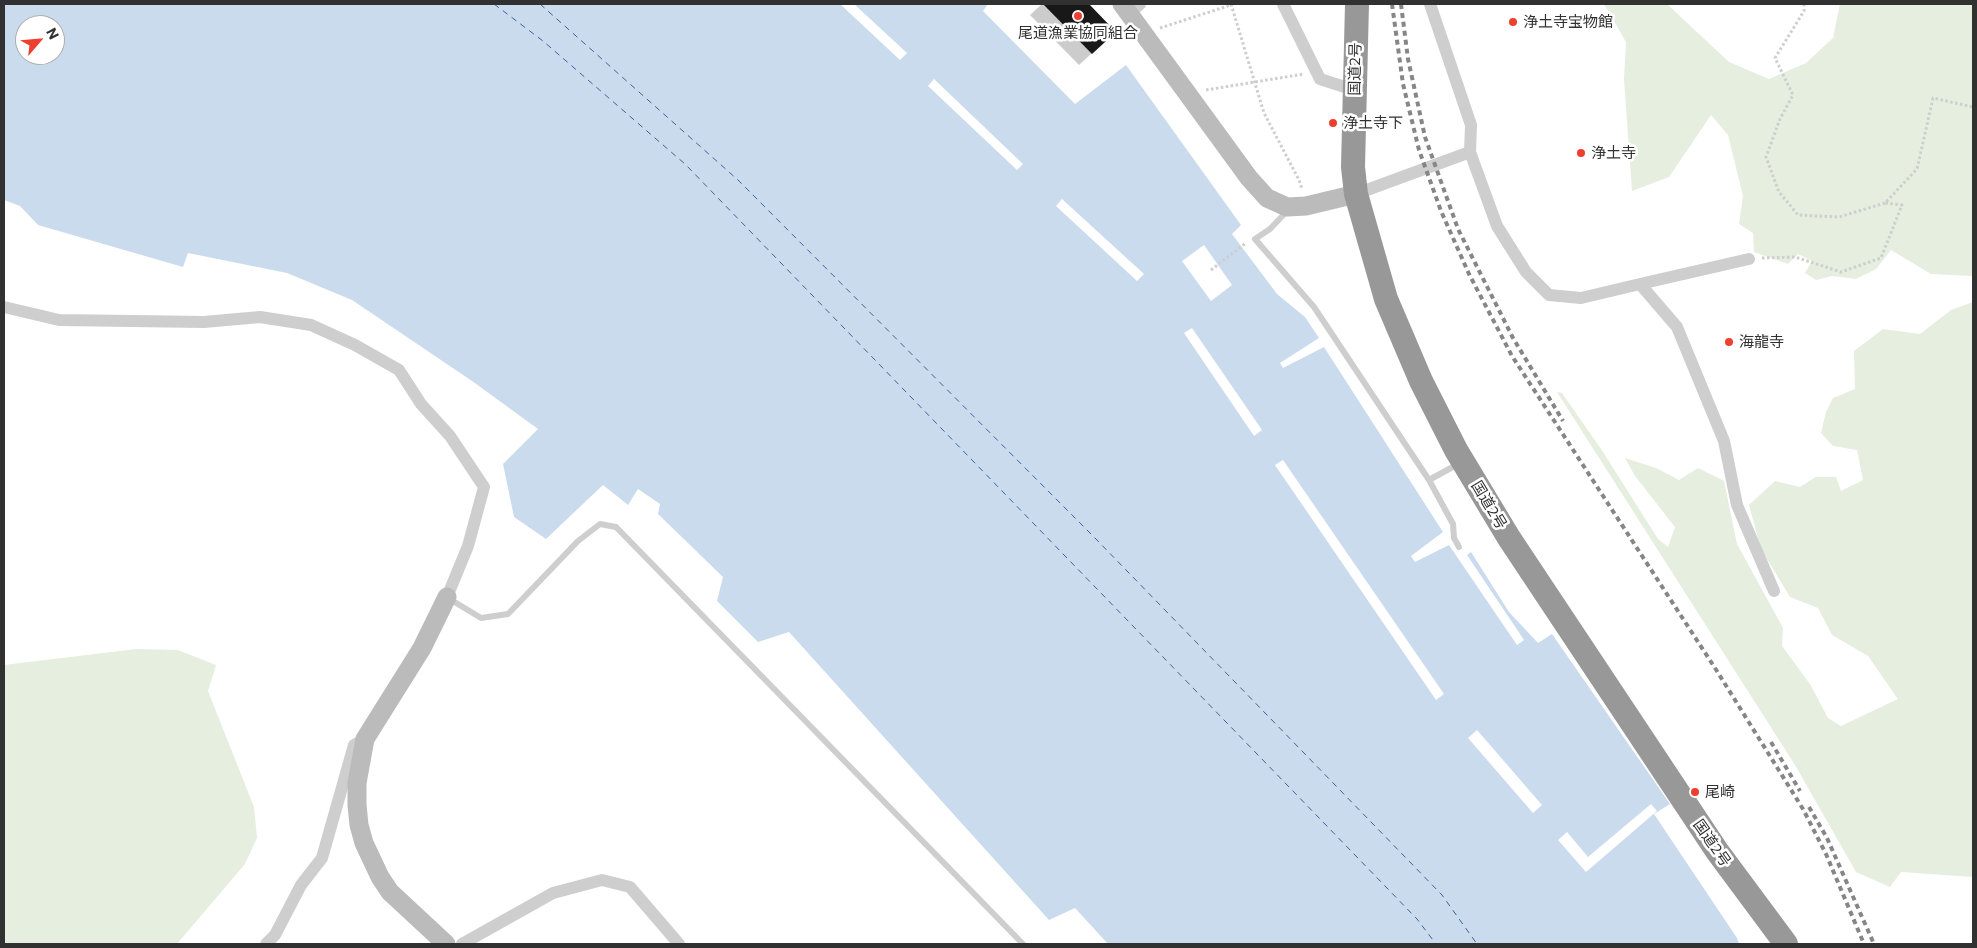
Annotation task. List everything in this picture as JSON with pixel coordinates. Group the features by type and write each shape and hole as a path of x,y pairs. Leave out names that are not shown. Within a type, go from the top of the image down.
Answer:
{"highway":[{"name":"国道2号","path":"1356,4 1354,90 1356,194 1386,299 1421,381 1463,461 1509,538 1717,851 1786,944"}],"street":[{"path":"1283,4 1320,79 1354,90"},
{"path":"1430,4 1472,125 1470,152 1497,226 1526,272 1548,295 1581,298 1749,259"},
{"path":"1130,7 1143,34 1249,178 1268,198 1299,206 1356,194 1470,152"},
{"path":"1640,284 1677,327 1724,441 1737,505 1774,591"},
{"path":"4,307 59,320 204,322 260,317 311,325 355,345 399,370 421,404 450,436 484,487 468,546 447,598 422,648 365,739 358,775 357,804 359,825 367,850 380,877 390,892 446,944"},
{"path":"266,944 275,936 301,885 322,858 354,744 365,739"},
{"path":"462,944 553,893 602,880 630,887 679,944"}],"lane":[{"path":"1299,206 1255,239 1314,307 1429,480 1453,524 1454,538 1459,547"},
{"path":"1429,480 1463,461"},
{"path":"447,598 481,618 508,614 578,541 600,524 616,527 1023,944"}],"path":[{"path":"1143,34 1231,4 1264,113 1299,180 1299,206"},
{"path":"1749,259 1795,258 1841,272 1881,258 1902,205 1885,203 1839,217 1798,215 1779,192 1766,157 1780,119 1793,95 1775,58 1804,11 1804,4"},
{"path":"1188,94 1254,81 1317,72"},
{"path":"1885,203 1917,169 1933,98 1973,107"},
{"path":"1211,270 1245,243"}],"green space":[{"path":"1604,4 1667,4 1729,62 1769,79 1806,63 1833,38 1840,4 1973,4 1973,276 1931,274 1891,250 1876,269 1856,279 1832,276 1816,280 1805,273 1812,261 1798,254 1788,264 1754,252 1753,233 1739,224 1743,196 1728,135 1711,115 1669,177 1632,191 1624,79 1626,42"},
{"path":"1973,302 1973,877 1901,872 1890,887 1856,872 1795,765 1557,392 1562,393 1603,452 1658,539 1668,547 1675,527 1635,476 1625,458 1656,468 1679,480 1698,468 1724,481 1737,544 1783,628 1782,646 1810,684 1828,718 1841,726 1898,699 1868,656 1832,635 1818,608 1790,597 1761,549 1749,505 1775,481 1800,487 1816,477 1836,477 1841,491 1863,480 1857,450 1833,446 1821,433 1826,412 1833,398 1855,389 1854,351 1883,329 1920,334 1951,310"},
{"path":"136,649 178,650 216,665 208,691 254,807 257,838 245,864 177,944 4,944 4,665"}],"water":[{"path":"4,4 988,4 983,11 1075,104 1126,65 1241,225 1232,234 1277,294 1305,317 1319,338 1280,363 1283,368 1324,347 1443,532 1411,556 1415,562 1449,545 1517,645 1524,640 1467,555 1471,552 1509,612 1538,643 1552,634 1670,804 1654,814 1737,938 1739,944 1108,944 1075,908 1049,920 789,632 758,642 717,601 723,577 658,514 660,504 638,489 628,505 603,485 546,539 514,517 503,464 538,429 472,381 352,300 287,273 188,253 183,267 38,225 20,206 4,200"}],"pier":[{"path":"840,4 854,4 907,53 900,60"},
{"path":"934,79 1023,164 1017,170 928,86"},
{"path":"1062,199 1144,274 1137,281 1056,206"},
{"path":"1204,245 1232,285 1211,301 1182,261"},
{"path":"1192,328 1262,430 1254,436 1184,333"},
{"path":"1283,460 1444,694 1436,700 1275,465"},
{"path":"1477,730 1542,805 1533,813 1468,738"},
{"path":"1651,804 1657,811 1586,872 1558,840 1567,832 1588,857"}],"building":[{"name":"尾道漁業協同組合","path":"1043,4 1089,4 1116,32 1092,54"}],"ferry route":[{"path":"494,4 543,41 685,164 1417,919 1436,944"},
{"path":"540,4 738,180 1093,536 1442,895 1477,944"}],"railway":[{"path":"1392,4 1403,84 1419,150 1441,211 1469,274 1512,356 1715,668 1803,809 1826,854 1864,944"},
{"path":"1401,4 1408,59 1425,137 1458,229 1513,338 1563,421"},
{"path":"1771,742 1800,791"},
{"path":"1809,807 1827,838 1874,944"}],"place":[{"name":"尾道漁業協同組合","path":"1078,16"},
{"name":"浄土寺宝物館","path":"1513,22"},
{"name":"浄土寺下","path":"1333,123"},
{"name":"浄土寺","path":"1581,153"},
{"name":"海龍寺","path":"1729,342"},
{"name":"尾崎","path":"1695,792"}]}
